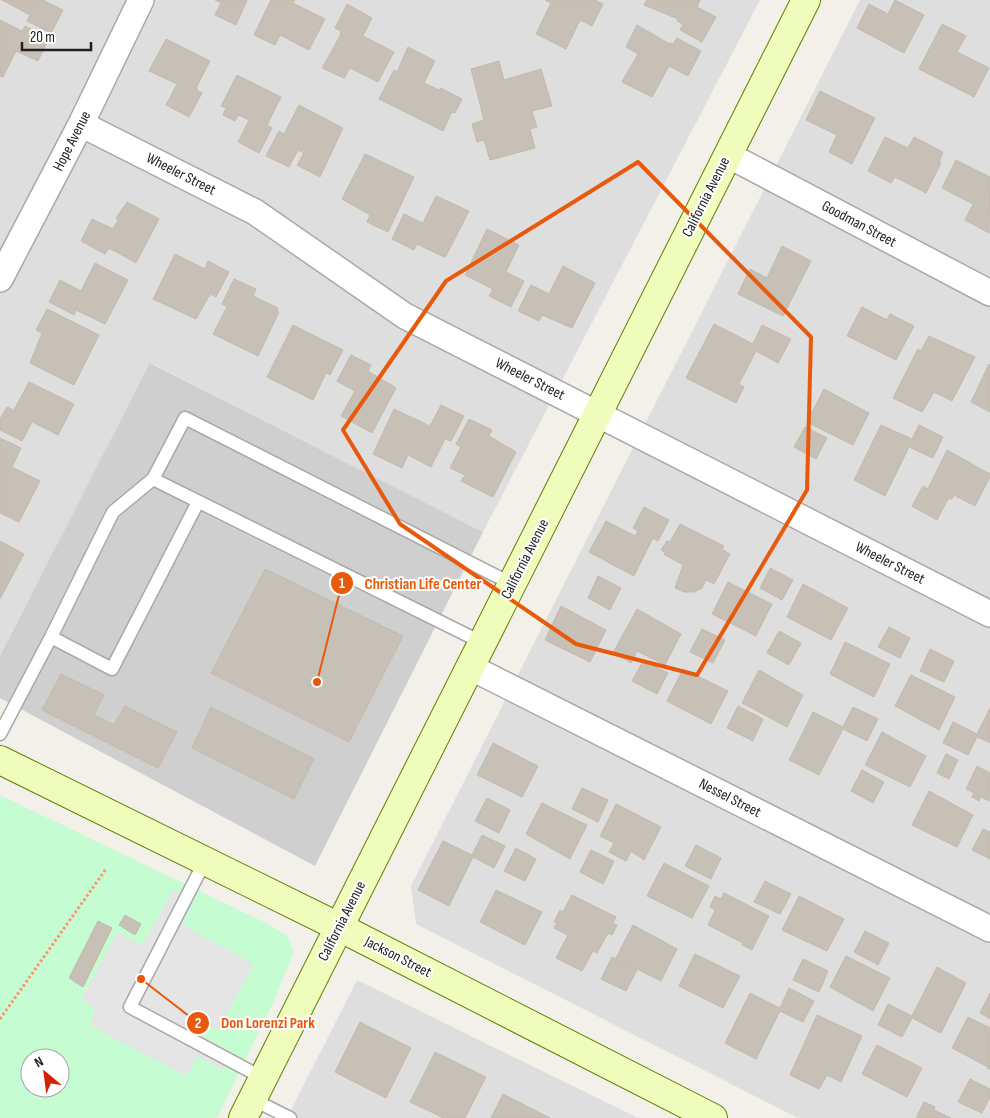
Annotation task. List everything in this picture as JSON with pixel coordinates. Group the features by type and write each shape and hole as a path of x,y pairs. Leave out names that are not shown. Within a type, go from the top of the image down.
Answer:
{"main road":[{"name":"California Avenue","path":"253,1098 806,0"},
{"name":"Jackson Street","path":"0,760 339,927 713,1118"}],"street":[{"name":"Hope Avenue","path":"0,280 81,124 141,0"},
{"name":"Wheeler Street","path":"81,124 255,212 405,316 990,614"},
{"name":"Goodman Street","path":"728,155 990,293"},
{"name":"Nessel Street","path":"470,667 990,929"}],"lane":[{"path":"0,734 113,512 153,479 184,418 512,584"},
{"path":"153,479 482,643"},
{"path":"51,637 112,669 198,502"},
{"path":"205,861 130,1007 253,1098 290,1118"}],"path":[{"path":"0,1019 106,869"}],"highlighted area":[{"path":"638,162 811,337 807,490 697,675 576,644 400,524 343,430 446,281"}],"shaded area":[{"path":"0,0 760,0 483,532 151,363 0,656"},
{"path":"860,0 990,0 990,1118 798,1118 416,924 411,886"},
{"path":"150,363 483,532 315,866 0,698 0,656"},
{"path":"173,890 194,900 184,918 183,922 186,927 254,964 218,1030 202,1022 197,1022 193,1027 194,1032 231,1052 223,1070 197,1056 187,1076 91,1026 94,1011 92,1006 81,999 118,932 142,946"},
{"path":"357,980 638,1118 287,1118"}],"green space":[{"path":"0,795 266,923 287,935 294,952 272,1005 217,1118 0,1118"}],"building":[{"path":"2,0 43,0 63,10 51,33 27,21 30,15"},
{"path":"215,0 247,0 236,25 215,15 221,3"},
{"path":"271,0 295,0 293,3 325,19 309,50 280,35 275,45 254,35"},
{"path":"545,0 595,0 603,4 592,26 580,20 566,49 536,34 551,3"},
{"path":"647,0 700,0 697,7 716,17 702,42 680,30 683,24 677,21 678,19 644,5"},
{"path":"895,0 924,15 904,53 857,28 869,4 888,14"},
{"path":"347,4 372,18 363,36 394,52 378,82 350,68 344,78 322,68 340,36 341,31 335,28"},
{"path":"0,20 22,31 25,26 49,38 38,61 16,51 3,77 0,76"},
{"path":"942,24 966,36 957,52 989,68 974,97 919,69"},
{"path":"637,25 668,43 673,44 677,38 701,51 688,76 669,66 652,97 622,82 638,54 626,47"},
{"path":"166,39 210,61 197,86 197,90 202,93 189,117 166,105 177,84 149,71"},
{"path":"408,47 435,61 424,83 439,90 441,88 462,99 455,113 452,112 443,131 379,99 394,70 397,72"},
{"path":"499,61 504,80 541,69 552,106 532,111 537,127 530,129 535,148 490,160 484,140 477,142 472,124 484,120 471,69"},
{"path":"237,75 281,97 267,125 272,128 259,153 238,142 249,120 238,115 235,121 223,115 226,108 221,106"},
{"path":"820,91 875,118 852,164 829,152 837,135 806,120"},
{"path":"299,105 343,128 320,177 297,165 304,153 298,150 289,167 266,156 279,131 284,134"},
{"path":"885,137 908,148 914,137 943,152 939,162 941,163 926,193 895,177 891,183 868,171"},
{"path":"365,154 414,177 388,232 367,222 370,215 342,199"},
{"path":"956,160 990,177 989,233 965,220 973,204 942,188"},
{"path":"436,196 469,211 446,256 444,257 417,244 414,250 392,239 404,214 423,223"},
{"path":"127,202 159,219 136,263 111,249 108,249 105,254 81,241 92,219 113,229 118,220 116,218"},
{"path":"487,229 519,245 506,272 524,281 511,307 489,296 493,289 465,275"},
{"path":"782,246 811,261 783,316 738,294 750,269 767,278"},
{"path":"175,254 205,269 208,261 229,272 216,297 210,294 196,319 153,299"},
{"path":"95,263 128,280 105,324 76,310 74,315 49,302 60,280 81,291"},
{"path":"563,266 595,283 572,328 542,315 539,321 518,311 531,285 549,294"},
{"path":"234,279 256,289 253,296 278,308 277,311 279,312 258,356 213,334 227,307 222,304"},
{"path":"862,307 887,320 890,314 914,326 896,360 847,336"},
{"path":"47,309 99,335 74,385 30,363 42,333 36,330"},
{"path":"714,324 753,344 762,325 791,339 778,363 756,351 739,384 744,387 736,403 686,378"},
{"path":"293,325 343,350 330,375 326,373 313,400 267,377"},
{"path":"929,336 975,357 952,401 934,392 922,412 893,398 918,349 921,351"},
{"path":"351,355 371,365 368,371 396,388 372,433 341,416 355,391 337,381"},
{"path":"990,365 990,412 971,402"},
{"path":"29,382 74,404 58,435 32,422 22,441 0,430 0,419 7,407 14,410"},
{"path":"824,389 869,413 853,445 807,422"},
{"path":"441,405 464,416 451,441 445,439 431,467 408,455 402,468 373,454 394,409 430,426"},
{"path":"469,419 492,430 489,436 516,452 493,497 461,481 465,475 450,468 461,447 456,444"},
{"path":"881,425 912,439 919,425 943,437 933,458 909,447 885,496 854,480"},
{"path":"805,427 827,438 816,459 794,447"},
{"path":"0,438 21,448 12,467 40,481 19,522 0,513"},
{"path":"947,450 990,474 990,477 975,506 954,495 952,499 948,499 937,520 912,506 923,486 928,489"},
{"path":"644,507 669,520 658,541 653,538 634,576 589,552 606,521 635,536 638,531 633,528"},
{"path":"680,524 724,546 722,549 730,554 714,584 706,580 702,588 694,592 684,592 675,588 683,565 664,554 666,553 661,550 667,541 670,542"},
{"path":"0,541 24,554 0,599"},
{"path":"770,568 793,580 782,600 760,588"},
{"path":"265,569 403,636 349,742 211,673"},
{"path":"598,576 621,588 610,610 588,598"},
{"path":"728,582 772,604 756,636 712,614"},
{"path":"803,584 848,608 831,640 787,617"},
{"path":"561,606 606,630 590,662 545,640"},
{"path":"637,609 681,634 665,665 637,651 631,663 613,653"},
{"path":"889,627 910,638 900,658 878,647"},
{"path":"702,629 725,640 713,663 690,652"},
{"path":"779,631 801,643 789,665 767,653"},
{"path":"845,642 890,664 874,697 830,674"},
{"path":"930,649 954,661 944,682 920,671"},
{"path":"643,661 668,673 657,694 632,681"},
{"path":"683,669 728,691 711,724 667,701"},
{"path":"759,670 803,695 787,727 742,703"},
{"path":"61,674 104,695 94,715 114,725 125,706 177,732 158,768 42,710"},
{"path":"911,675 955,697 939,730 895,706"},
{"path":"738,706 763,719 753,741 727,728"},
{"path":"211,707 314,759 294,799 192,748"},
{"path":"853,707 878,719 867,741 843,729 819,775 789,760 813,712 843,727"},
{"path":"990,708 990,743 977,737 968,755 943,743 953,722 977,734"},
{"path":"882,732 926,756 910,787 865,765"},
{"path":"493,743 538,766 522,797 477,775"},
{"path":"946,754 958,760 949,779 937,773"},
{"path":"977,766 990,773 989,801 981,797 979,801 972,797 974,793 966,789"},
{"path":"862,770 884,782 873,803 851,791"},
{"path":"582,788 608,800 598,822 572,809"},
{"path":"929,791 973,815 957,847 912,825"},
{"path":"487,798 510,810 499,833 475,821"},
{"path":"542,803 587,825 570,859 526,834"},
{"path":"616,804 661,827 644,860 631,851 626,861 609,852 614,843 600,836"},
{"path":"983,829 990,832 990,859 972,850"},
{"path":"482,835 505,846 494,868 473,857 449,906 418,890 443,841 472,855"},
{"path":"696,845 721,858 711,879 685,866"},
{"path":"516,848 536,859 525,881 504,871"},
{"path":"591,850 614,861 603,884 580,872"},
{"path":"664,863 709,886 692,918 647,896"},
{"path":"765,881 791,894 780,914 754,902"},
{"path":"496,890 542,912 525,945 480,922"},
{"path":"724,893 769,916 752,950 742,945 743,943 708,925 715,910 710,907 715,896 721,899"},
{"path":"572,895 616,917 613,923 617,925 612,935 608,933 597,953 593,951 582,971 556,958 568,935 554,928 557,923 554,922 560,910 563,912"},
{"path":"799,896 844,919 827,951 782,930"},
{"path":"125,915 141,924 135,935 119,925"},
{"path":"98,921 112,928 83,987 69,978"},
{"path":"633,925 677,949 661,981 616,958"},
{"path":"865,931 889,943 878,965 854,952"},
{"path":"695,954 740,976 723,1008 679,986"},
{"path":"846,956 890,978 873,1011 830,987"},
{"path":"612,957 637,970 626,991 601,979"},
{"path":"803,959 828,971 819,992 793,980"},
{"path":"937,967 966,983 941,1033 912,1018 902,1037 878,1025 888,1004 912,1016"},
{"path":"789,988 814,1001 803,1022 780,1011 756,1059 725,1043 750,993 780,1008"},
{"path":"990,993 990,1019 980,1013"},
{"path":"817,1015 862,1036 841,1082 827,1075 819,1089 790,1075"},
{"path":"968,1017 990,1028 990,1070 988,1067 952,1048"},
{"path":"360,1022 411,1048 386,1098 335,1072"},
{"path":"877,1045 922,1068 907,1097 862,1074"},
{"path":"435,1052 486,1077 465,1118 444,1118 410,1102"},
{"path":"970,1079 990,1089 990,1097 982,1113 958,1102"},
{"path":"503,1094 550,1118 491,1118"},
{"path":"924,1102 935,1107 934,1110 951,1118 916,1118"}],"place":[{"name":"Christian Life Center","path":"317,682"},
{"name":"Don Lorenzi Park","path":"141,979"}]}
